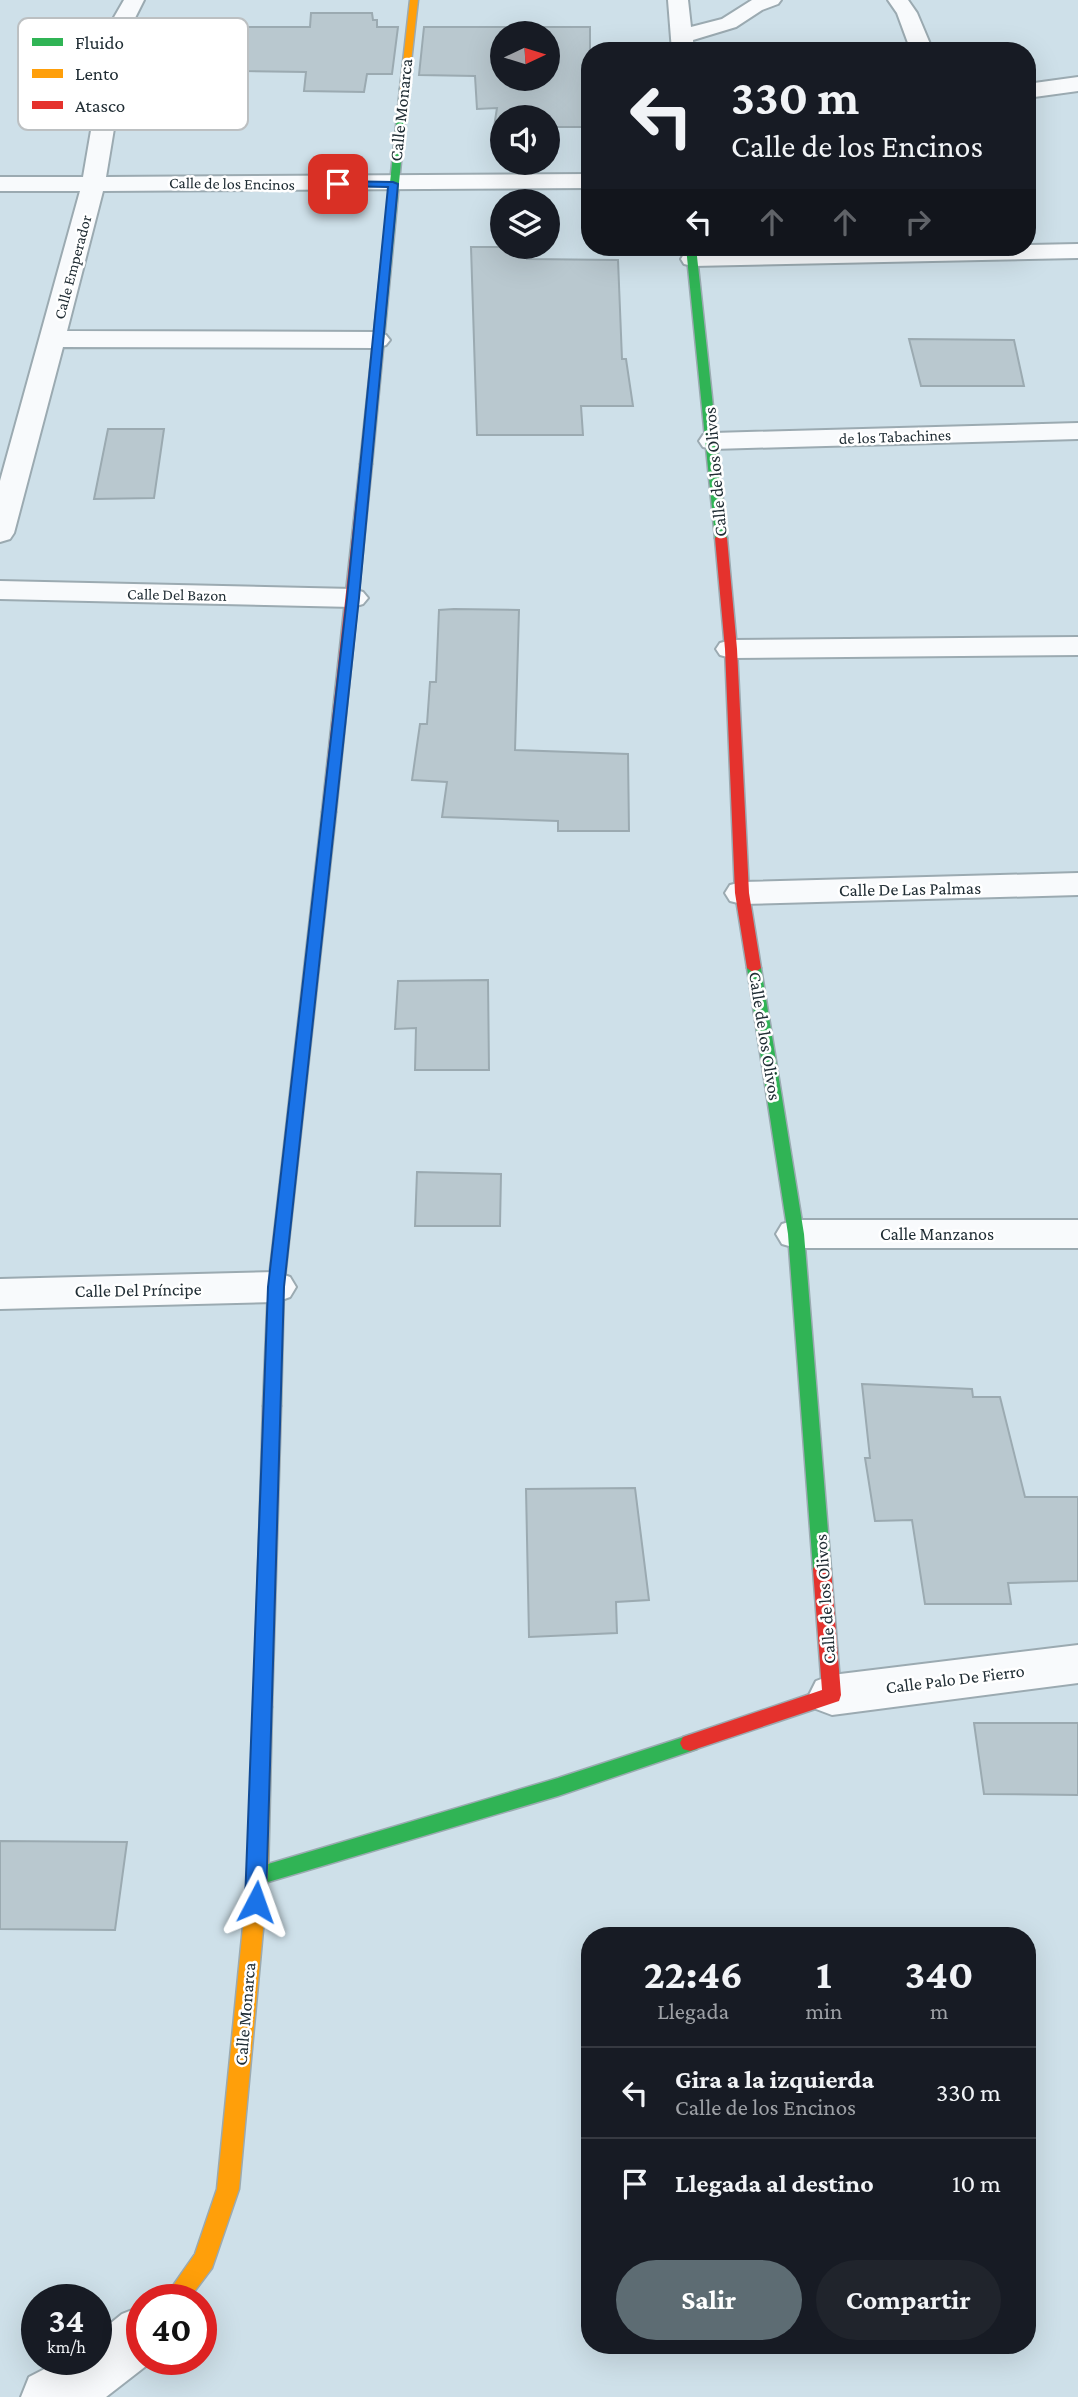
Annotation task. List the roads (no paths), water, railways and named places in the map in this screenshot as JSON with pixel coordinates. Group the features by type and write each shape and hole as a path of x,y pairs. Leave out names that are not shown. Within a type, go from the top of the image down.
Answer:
{"street":[{"name":"Calle Emperador","path":"124,18 134,0"},
{"name":"Calle Monarca","path":"186,2284 204,2260 228,2189 258,1876 276,1287 353,598 377,340 414,0"},
{"path":"678,0 682,42"},
{"path":"686,42 771,0"},
{"path":"898,0 907,13 918,42"},
{"path":"1036,90 1078,84"},
{"name":"Calle Emperador","path":"0,533 94,182 103,130"},
{"name":"Calle de los Encinos","path":"0,184 393,184 581,180"},
{"path":"1036,251 1078,251"},
{"name":"Calle de los Olivos","path":"692,256 713,441 731,649 742,893 796,1234 832,1695"},
{"path":"54,339 377,340"},
{"name":"de los Tabachines","path":"713,441 1078,431"},
{"name":"Calle Del Bazon","path":"0,590 353,598"},
{"path":"731,649 1078,646"},
{"name":"Calle De Las Palmas","path":"742,893 1078,884"},
{"name":"Calle Manzanos","path":"796,1234 1078,1234"},
{"name":"Calle Del Príncipe","path":"0,1294 276,1287"},
{"name":"Calle Palo De Fierro","path":"832,1695 1078,1664"},
{"path":"258,1876 598,1775 709,1738 769,1714 832,1695"},
{"path":"68,2387 126,2345"}]}
